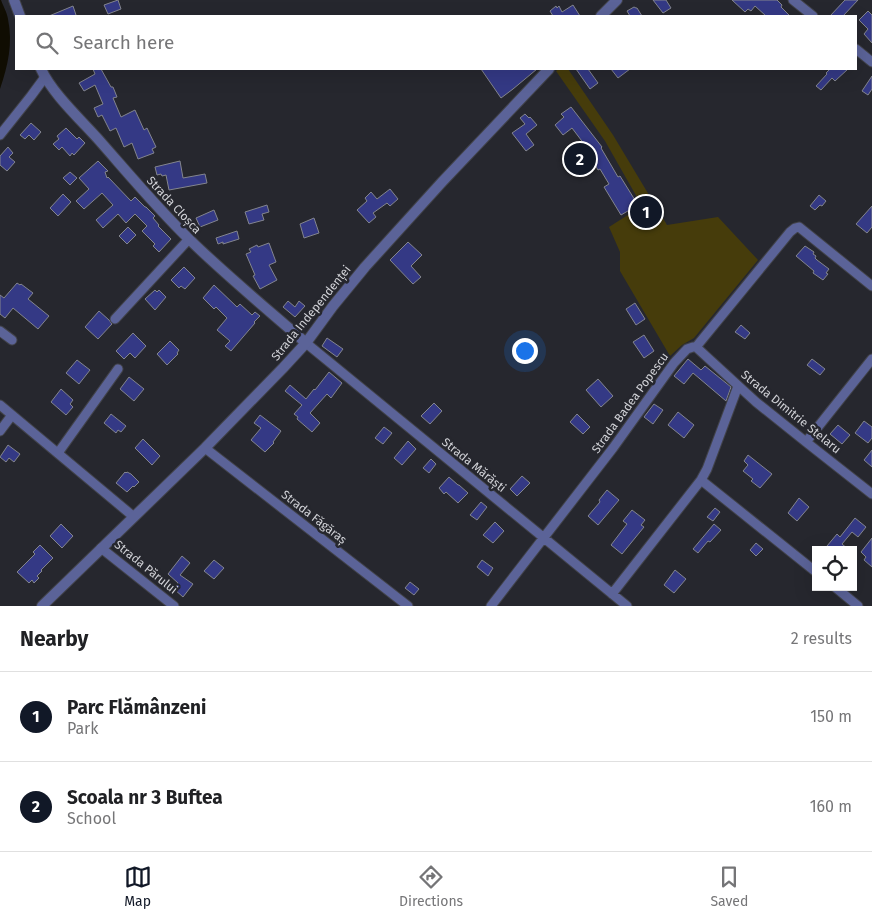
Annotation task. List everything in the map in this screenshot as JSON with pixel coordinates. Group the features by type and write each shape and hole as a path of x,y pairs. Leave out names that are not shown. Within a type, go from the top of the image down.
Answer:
{"street":[{"path":"14,0 20,15"},
{"path":"602,15 617,0"},
{"path":"793,0 812,15"},
{"path":"857,50 872,62"},
{"name":"Strada Independenței","path":"42,606 205,448 283,368 306,343 365,267 548,70"},
{"path":"0,135 27,102 43,73"},
{"name":"Strada Cloșca","path":"43,73 59,95 123,168 189,239 306,343"},
{"name":"Strada Badea Popescu","path":"491,606 613,448 674,362 687,349 696,348 790,232 799,227 872,286"},
{"path":"115,319 189,239"},
{"path":"0,331 12,340"},
{"name":"Strada Mărăști","path":"306,343 626,606"},
{"name":"Strada Dimitrie Stelaru","path":"696,348 738,386 872,494"},
{"path":"806,442 872,359"},
{"path":"58,454 118,369"},
{"path":"612,594 702,480 738,386"},
{"path":"0,406 134,517"},
{"path":"0,430 12,415"},
{"name":"Strada Făgăraș","path":"205,448 407,606"},
{"path":"702,480 812,569"},
{"name":"Strada Părului","path":"101,548 174,606"},
{"path":"840,591 858,606"}],"shaded area":[{"path":"0,0 7,16 10,46 0,89"},
{"path":"569,70 613,135 667,225 718,217 758,260 694,338 682,345 670,356 620,271 620,252 609,227 642,206 605,141 556,71"}],"building":[{"path":"118,0 121,9 108,14 104,5"},
{"path":"653,0 666,0 671,8 663,13"},
{"path":"732,0 777,0 789,15 765,15 755,6 751,11 748,9 745,12"},
{"path":"845,0 858,0 844,15 831,15"},
{"path":"573,5 579,15 552,15 550,11 559,6 562,12"},
{"path":"73,6 76,15 51,15"},
{"path":"634,7 637,8 641,15 629,15 627,11"},
{"path":"868,11 872,15 872,43 864,34 868,29 859,20"},
{"path":"93,70 102,70 111,87 113,87 117,97 113,98 121,117 135,110 144,130 147,128 156,147 152,149 154,153 138,159 132,143 124,147 116,128 110,131 102,115 98,117 94,108 103,104 95,85 84,91 79,83 95,74"},
{"path":"482,70 536,70 513,89 501,98"},
{"path":"577,70 589,70 598,83 590,89"},
{"path":"612,70 629,70 618,78"},
{"path":"829,70 847,70 835,81 832,78 821,90 816,86"},
{"path":"872,76 872,89 868,95 862,91"},
{"path":"571,107 602,147 618,177 620,176 638,205 621,215 604,187 609,184 594,163 597,161 572,128 563,135 555,125 564,117 561,114"},
{"path":"525,114 537,125 526,134 534,145 526,151 512,133 525,124 520,118"},
{"path":"31,123 41,132 34,140 29,135 25,139 20,135"},
{"path":"66,128 77,139 79,137 85,143 74,155 72,153 70,156 62,147 59,150 53,144 59,139 57,136"},
{"path":"8,147 13,153 9,157 15,162 7,171 0,165 0,156"},
{"path":"98,161 108,171 105,172 107,178 131,201 135,197 146,207 155,216 153,218 158,226 171,239 159,252 153,246 155,244 142,231 147,226 135,214 126,223 118,214 103,228 96,220 113,205 102,193 84,209 76,201 89,189 79,178"},
{"path":"180,161 183,178 205,174 207,183 169,190 166,175 157,175 155,167"},
{"path":"70,172 77,178 70,185 63,178"},
{"path":"390,189 398,199 390,206 387,203 373,213 376,217 369,223 357,210 367,201 365,198 371,192 377,199"},
{"path":"63,194 71,202 58,216 50,208"},
{"path":"819,195 826,201 815,210 810,206"},
{"path":"267,205 269,212 262,214 264,220 249,224 245,212"},
{"path":"872,206 872,227 867,233 856,224"},
{"path":"214,210 218,220 200,227 196,218"},
{"path":"314,218 319,233 304,238 300,224"},
{"path":"128,227 136,235 127,244 119,236"},
{"path":"237,231 239,239 218,244 216,238"},
{"path":"408,242 422,255 411,266 421,277 413,284 390,260"},
{"path":"269,243 276,262 269,265 277,280 260,289 253,276 255,275 246,254 251,252 249,249 257,245 258,247"},
{"path":"805,246 814,252 815,258 829,269 826,273 828,274 823,280 796,256"},
{"path":"184,267 195,278 185,289 181,286 179,288 171,280"},
{"path":"17,283 33,293 28,299 49,316 38,329 13,308 5,318 0,314 0,295 4,298"},
{"path":"214,285 237,307 240,304 252,315 255,312 260,316 231,351 225,346 230,341 217,330 227,318 203,298"},
{"path":"155,290 157,292 159,290 166,297 155,310 145,299"},
{"path":"288,301 295,307 299,301 305,306 295,317 283,307"},
{"path":"635,303 645,319 636,325 626,309"},
{"path":"99,311 112,324 98,339 85,327"},
{"path":"741,325 750,333 745,339 735,332"},
{"path":"133,333 146,346 135,358 130,353 124,359 116,351"},
{"path":"644,335 654,351 644,358 633,342"},
{"path":"327,338 343,349 337,357 322,346"},
{"path":"170,341 179,350 178,354 167,365 157,354"},
{"path":"688,359 701,370 705,366 731,387 726,401 693,373 684,384 674,376"},
{"path":"812,359 825,369 820,375 807,365"},
{"path":"77,360 90,370 79,384 66,373"},
{"path":"329,372 342,383 331,398 327,394 310,413 320,423 312,432 294,414 302,405 285,391 290,385 306,399"},
{"path":"129,377 144,389 134,401 120,389"},
{"path":"598,379 613,396 601,407 586,390"},
{"path":"61,389 73,400 70,404 73,407 66,415 51,402"},
{"path":"434,403 442,411 430,424 421,416"},
{"path":"654,404 663,410 653,424 644,417"},
{"path":"678,412 694,425 684,438 668,425"},
{"path":"111,414 126,426 121,432 118,430 116,433 104,423"},
{"path":"577,414 590,427 583,434 570,422"},
{"path":"260,415 281,431 274,443 265,452 251,440 261,428 254,423"},
{"path":"864,421 872,427 872,438 868,443 855,433"},
{"path":"838,425 850,435 842,444 830,434"},
{"path":"384,427 392,433 383,444 375,438"},
{"path":"143,439 160,456 152,465 135,448"},
{"path":"408,441 416,449 402,465 394,458"},
{"path":"8,445 20,454 14,462 9,458 6,462 0,457"},
{"path":"872,450 872,467 864,460"},
{"path":"748,455 772,474 760,488 743,471 748,465 744,461"},
{"path":"431,459 436,464 429,473 423,468"},
{"path":"125,472 131,474 139,482 127,492 116,483"},
{"path":"522,476 530,483 517,496 510,489"},
{"path":"449,477 468,493 458,503 446,492 444,494 439,488"},
{"path":"607,490 619,500 598,525 588,516"},
{"path":"799,498 809,507 797,521 788,513"},
{"path":"481,502 487,507 477,520 470,515"},
{"path":"715,508 720,512 713,521 707,517"},
{"path":"632,510 645,520 641,525 644,527 622,554 611,545 627,524 623,521"},
{"path":"855,518 866,527 858,537 852,532 842,544 844,546 827,546 837,534 840,537"},
{"path":"495,522 504,531 493,543 483,535"},
{"path":"61,524 73,536 62,548 50,536"},
{"path":"714,524 721,530 698,553 693,549"},
{"path":"872,538 872,567 864,560 866,557 861,552"},
{"path":"756,543 763,549 756,556 750,550"},
{"path":"40,545 53,558 41,570 37,576 39,578 34,583 32,580 29,583 17,572 35,554 33,552"},
{"path":"182,556 190,563 180,575 193,584 183,597 174,589 178,583 168,574"},
{"path":"214,560 224,568 214,579 204,571"},
{"path":"482,560 493,568 488,576 477,567"},
{"path":"675,570 686,579 674,593 664,585"},
{"path":"410,582 419,589 414,595 405,588"}],"place":[{"name":"Scoala nr 3 Buftea","path":"580,159"},
{"name":"Parc Flămânzeni","path":"646,212"}]}
